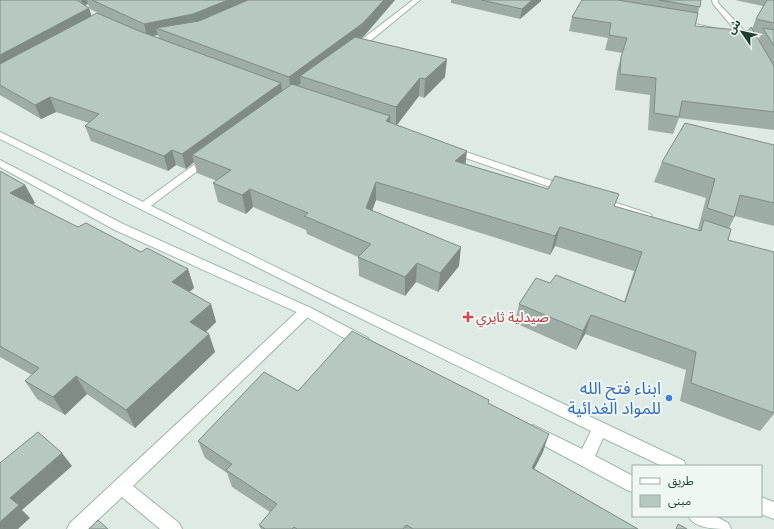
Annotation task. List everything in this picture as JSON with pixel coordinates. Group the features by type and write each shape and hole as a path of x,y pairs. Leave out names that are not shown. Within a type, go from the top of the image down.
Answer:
{"main road":[{"path":"346,56 417,0"},
{"path":"715,0 715,3 748,38 755,52"},
{"path":"675,22 761,41"},
{"path":"0,135 321,294 676,465"},
{"path":"443,147 578,193"},
{"path":"144,206 218,151"},
{"path":"0,163 119,227 306,311 376,348"},
{"path":"593,198 654,219"},
{"path":"76,529 306,311"},
{"path":"523,426 632,483"},
{"path":"586,460 600,428"},
{"path":"121,486 173,529"},
{"path":"762,505 774,511"},
{"path":"699,517 722,529"}],"building":[{"path":"0,0 77,0 89,8 0,55"},
{"path":"92,0 228,0 193,14 144,24"},
{"path":"248,0 384,0 363,23 289,77 156,28 199,21"},
{"path":"481,0 532,0 522,9"},
{"path":"582,0 617,0 698,13 695,26 748,31 751,27 774,66 774,112 682,101 679,117 654,113 656,78 620,74 621,57 627,38 609,35 611,23 572,17"},
{"path":"659,0 701,0 700,7"},
{"path":"767,0 774,0 774,23 756,19"},
{"path":"97,13 139,31 281,83 182,154 172,150 164,156 85,126 99,114 50,97 35,105 0,85 0,64"},
{"path":"763,28 774,30 774,46"},
{"path":"355,37 447,59 425,79 420,78 396,107 300,76"},
{"path":"292,84 390,116 386,121 467,151 455,161 548,189 555,176 619,194 614,206 701,231 704,220 731,229 728,240 774,252 774,413 691,383 696,352 591,315 583,331 519,304 536,278 550,283 556,275 625,302 642,252 560,227 555,236 376,182 366,208 461,247 440,273 417,263 405,277 358,257 371,244 304,216 308,213 250,189 242,195 213,183 231,170 192,155"},
{"path":"685,123 774,145 774,203 740,195 734,217 707,208 715,179 662,162"},
{"path":"0,171 25,185 10,193 78,227 86,223 141,252 147,248 188,269 172,282 211,304 190,322 209,334 126,410 76,376 53,397 25,381 39,368 0,346"},
{"path":"352,331 489,400 488,403 549,434 532,468 638,529 413,529 406,525 403,529 297,529 294,527 292,529 265,529 259,525 277,504 226,470 232,464 198,441 264,372 298,391"},
{"path":"38,432 62,453 10,498 19,505 0,522 0,463"},
{"path":"98,520 108,529 89,529"},
{"path":"678,524 687,529 676,529"}],"place":[{"name":"صيدلية ثايري","path":"468,317"},
{"name":"ابناء فتح الله للمواد الغدائية","path":"669,398"}]}
